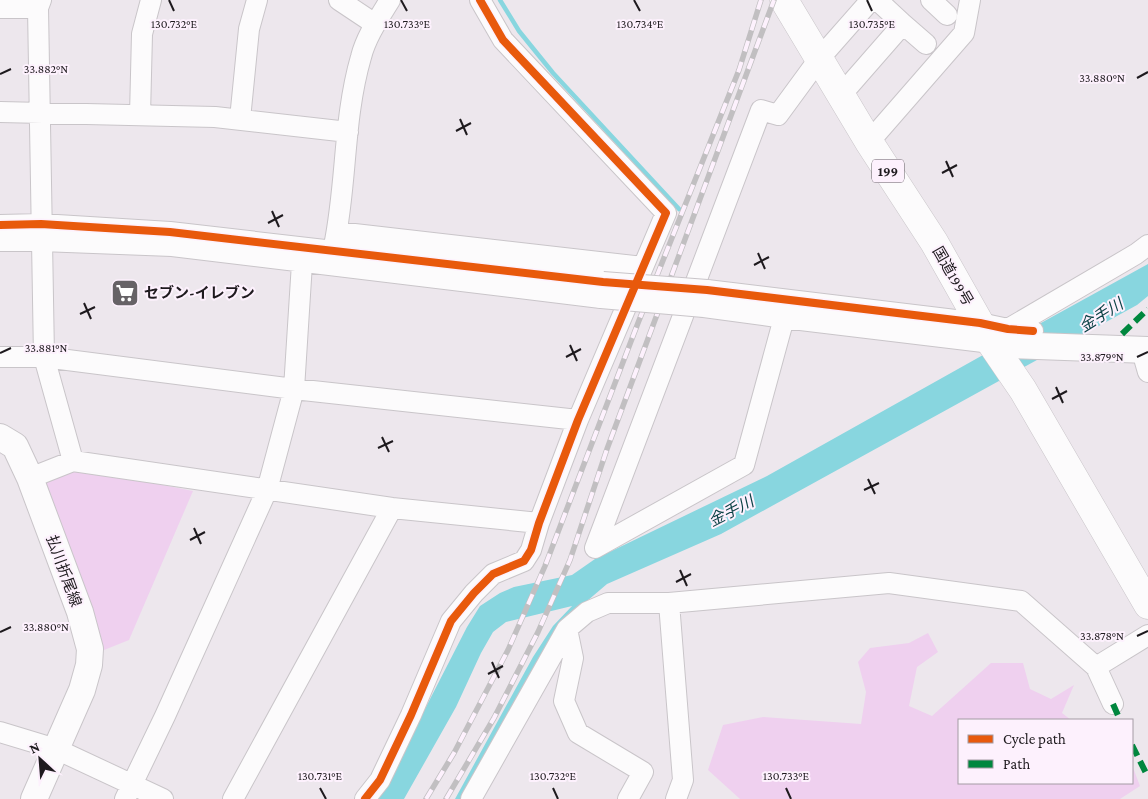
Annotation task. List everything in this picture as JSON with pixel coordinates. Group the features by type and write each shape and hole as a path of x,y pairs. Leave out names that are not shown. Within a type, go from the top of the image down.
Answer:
{"highway":[{"name":"国道199号","path":"794,6 819,59 869,142 934,242 1004,334 1023,390 1148,605"}],"main road":[{"path":"1004,334 1101,341 1147,351"},
{"name":"払川折尾線","path":"0,437 15,446 30,478 80,612 90,649 82,690 34,799"}],"street":[{"path":"140,115 142,34 151,0"},
{"path":"240,119 249,29 257,0"},
{"path":"339,0 375,24"},
{"path":"335,241 348,132 361,56 375,24 390,0"},
{"path":"365,799 380,780 411,715 451,620 493,574 524,561 530,550 578,420 666,213 503,40 480,0"},
{"path":"784,318 744,465 594,548 761,110 778,115 819,59 871,0"},
{"path":"877,0 926,44"},
{"path":"931,0 947,15"},
{"path":"869,142 964,33 970,0"},
{"path":"0,8 40,4 41,233 44,357 73,461"},
{"path":"840,95 903,24"},
{"path":"0,112 215,117 348,132"},
{"path":"0,225 41,233 170,232 302,255 602,290 706,298 1004,334"},
{"path":"0,242 41,233"},
{"path":"302,255 335,241 643,268"},
{"path":"335,241 602,290"},
{"path":"706,298 784,318 1004,334 1148,245"},
{"path":"128,792 165,716 267,490 294,389 302,255"},
{"path":"0,357 44,357 294,389 578,420"},
{"path":"30,478 73,461 392,508 539,523"},
{"path":"233,799 392,508"},
{"path":"471,799 567,629 587,612 608,603 669,603 889,584 1021,601 1096,667 1113,704"},
{"path":"669,603 683,780 676,799"},
{"path":"567,629 573,658 564,701 578,733 643,772 628,799"},
{"path":"1096,667 1148,635"},
{"path":"0,732 56,749 128,792 163,799"}],"shaded area":[{"path":"76,468 193,491 129,640 99,652 40,485"},
{"path":"928,633 938,652 917,667 909,706 932,716 991,663 1023,663 1030,689 1051,699 1074,685 1062,713 1070,719 958,719 958,784 1133,784 1133,768 1140,786 1120,799 740,799 708,770 723,725 763,717 861,724 866,692 858,662 870,648 909,643"}],"water":[{"name":"金手川","path":"1148,264 1148,296 1137,305 721,534 607,584 580,607 462,799 455,799 533,657 553,626 572,606 506,622 493,632 456,707 404,799 372,799 409,740 467,627 480,606 500,593 514,587 572,575 595,559 767,476"}],"waterway":[{"path":"500,0 519,31 553,73 679,209"}],"railway":[{"path":"426,799 454,753 508,650 545,566 638,323 739,70 761,0"},
{"path":"446,799 494,718 538,632 570,560 607,449 774,0"}],"marked path":[{"path":"1122,334 1148,309"},
{"path":"1113,704 1120,719"},
{"path":"1133,747 1148,777"}],"cycle path":[{"path":"365,799 380,780 411,715 451,621 474,593 493,574 524,561 531,550 539,523 578,420 666,213 503,40 480,0"},
{"path":"0,225 41,224 170,232 603,282 707,290 1033,331"}],"place":[{"name":"セブン-イレブン","path":"125,293"}]}
